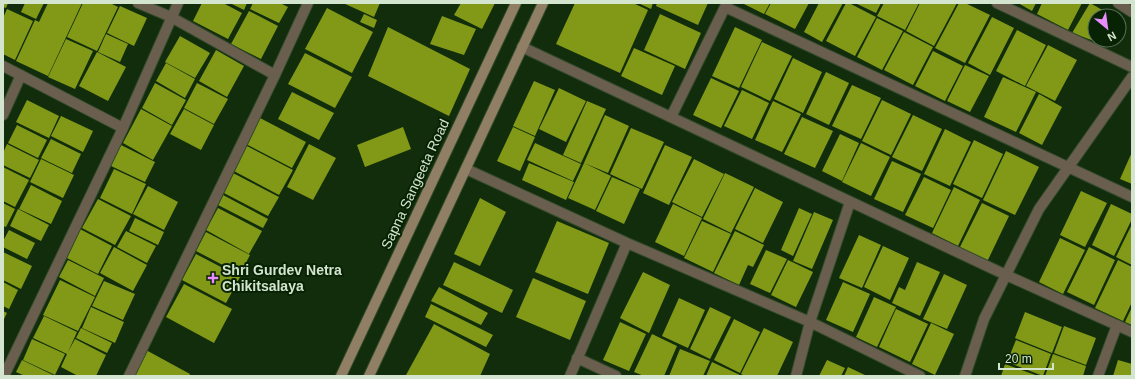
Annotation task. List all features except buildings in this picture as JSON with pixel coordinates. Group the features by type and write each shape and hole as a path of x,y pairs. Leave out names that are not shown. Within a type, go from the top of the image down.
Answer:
{"main road":[{"name":"Sapna Sangeeta Road","path":"341,376 516,3"},
{"path":"369,376 543,3"}],"street":[{"path":"138,3 171,17 275,75"},
{"path":"4,376 123,128 178,3"},
{"path":"129,376 275,75 308,3"},
{"path":"997,3 1132,67"},
{"path":"1118,3 1132,12"},
{"path":"671,118 726,5 1132,197"},
{"path":"522,47 1006,275 1132,332"},
{"path":"3,66 123,128"},
{"path":"3,115 21,75"},
{"path":"964,376 984,319 1039,209 1132,76"},
{"path":"466,169 627,243 810,322 920,376"},
{"path":"796,376 810,322 850,202"},
{"path":"570,376 627,243"},
{"path":"1098,376 1117,325"},
{"path":"577,358 616,376"}],"place":[{"name":"Shri Gurdev Netra Chikitsalaya","path":"213,278"}]}
